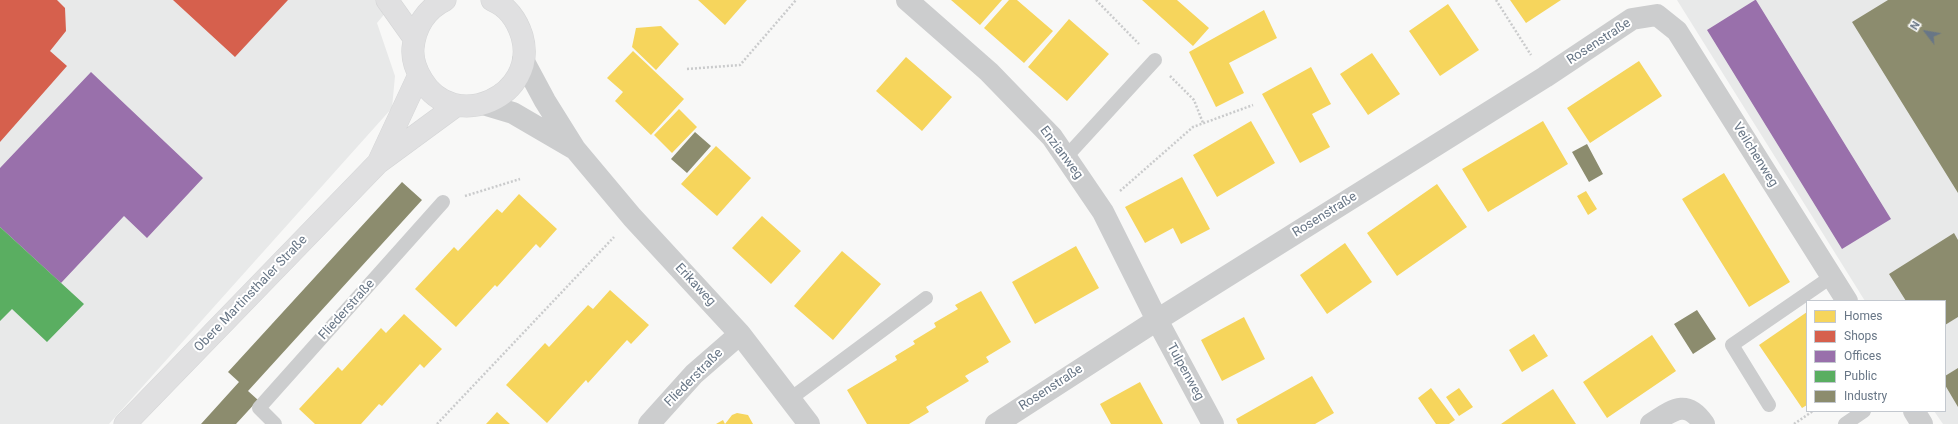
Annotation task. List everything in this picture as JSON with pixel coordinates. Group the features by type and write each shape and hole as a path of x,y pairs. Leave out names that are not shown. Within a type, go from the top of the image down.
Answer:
{"street":[{"path":"386,0 414,38"},
{"path":"445,0 428,12 419,24 414,38 414,63 425,86 434,95 457,105 470,106 484,104 498,98 510,88 519,75 524,60 524,43 520,27 511,14 492,0"},
{"name":"Enzianweg","path":"907,0 989,72 1052,137 1100,208 1157,320"},
{"name":"Rosenstraße","path":"996,424 1157,320 1545,77 1632,19 1657,15"},
{"name":"Veilchenweg","path":"1657,15 1677,31 1845,300"},
{"name":"Erikaweg","path":"524,60 545,101 575,149 632,217 740,334 809,424"},
{"name":"Obere Martinsthaler Straße","path":"378,163 419,75"},
{"name":"Erikaweg","path":"484,104 513,113 575,149"},
{"name":"Obere Martinsthaler Straße","path":"125,424 378,163 457,105"},
{"name":"Tulpenweg","path":"1157,320 1214,424"},
{"name":"Fliederstraße","path":"649,424 694,374 740,334"},
{"path":"1651,424 1666,414 1678,409 1689,409 1697,414 1704,424"},
{"path":"1915,412 1922,424"}],"lane":[{"path":"1066,157 1155,60"},
{"name":"Fliederstraße","path":"268,422 259,408 443,202"},
{"path":"1769,405 1732,345 1831,277"},
{"path":"790,399 926,298"},
{"path":"1845,424 1863,412"}],"path":[{"path":"688,69 740,65 796,0"},
{"path":"1496,0 1545,77"},
{"path":"1100,208 1193,127 1253,105"},
{"path":"443,202 520,179"},
{"path":"437,424 632,217"},
{"path":"1794,424 1812,412"}],"shaded area":[{"path":"0,0 396,0 377,23 395,76 392,108 109,424 0,424"},
{"path":"1677,0 1958,0 1958,424 1943,424 1935,412 1946,412 1946,300 1864,300"}],"building: Homes":[{"path":"698,0 747,0 725,25"},
{"path":"951,0 1002,0 980,25"},
{"path":"1009,0 1017,0 1053,31 1024,63 984,28"},
{"path":"1142,0 1177,0 1209,28 1193,46"},
{"path":"1510,0 1561,0 1526,23"},
{"path":"1448,4 1479,50 1440,76 1409,31"},
{"path":"1264,10 1277,38 1229,63 1244,93 1216,107 1189,52"},
{"path":"1069,19 1109,54 1067,101 1028,67"},
{"path":"661,26 679,44 656,70 632,47 636,28"},
{"path":"633,51 684,99 651,135 615,101 623,92 607,78"},
{"path":"1372,53 1400,94 1368,115 1340,74"},
{"path":"906,57 952,97 922,131 876,91"},
{"path":"1639,61 1662,96 1590,143 1567,108"},
{"path":"1311,67 1331,104 1312,114 1330,147 1300,163 1262,94"},
{"path":"679,109 697,127 672,153 654,135"},
{"path":"1251,121 1275,163 1217,197 1193,155"},
{"path":"1543,121 1568,164 1488,212 1462,169"},
{"path":"716,146 751,178 717,216 681,184"},
{"path":"1724,173 1790,282 1749,307 1682,199"},
{"path":"1182,177 1210,229 1181,244 1173,228 1145,243 1125,207"},
{"path":"1437,184 1467,227 1397,276 1367,233"},
{"path":"1586,191 1597,209 1588,215 1577,196"},
{"path":"519,194 557,229 540,248 536,244 497,287 495,285 456,327 415,289 454,247 458,251 497,209 502,213"},
{"path":"762,216 801,251 771,284 732,248"},
{"path":"1345,243 1372,282 1327,314 1300,275"},
{"path":"1076,246 1099,288 1035,324 1012,282"},
{"path":"842,251 881,284 833,340 794,306"},
{"path":"610,290 649,325 631,344 627,340 588,383 586,380 547,423 506,385 545,343 549,347 588,305 593,309"},
{"path":"981,291 1011,342 986,357 989,362 965,376 969,381 926,407 929,412 909,424 867,424 847,390 897,360 895,356 915,344 913,341 936,327 934,323 958,309 955,305"},
{"path":"1806,313 1806,406 1802,408 1759,345"},
{"path":"404,314 442,349 424,368 420,364 382,406 379,404 361,424 315,424 299,409 338,367 342,371 381,328 386,333"},
{"path":"1244,317 1265,359 1222,381 1201,340"},
{"path":"1534,334 1548,356 1522,372 1509,350"},
{"path":"1652,335 1676,371 1607,418 1583,382"},
{"path":"1312,376 1334,413 1315,424 1238,424 1236,419"},
{"path":"1140,382 1163,424 1111,424 1100,404"},
{"path":"1431,388 1455,420 1449,424 1436,424 1418,398"},
{"path":"1459,388 1473,407 1459,416 1446,397"},
{"path":"1553,389 1576,424 1501,424 1517,413"},
{"path":"497,412 510,424 486,424"},
{"path":"737,413 748,415 753,424 725,424 732,415"},
{"path":"723,420 725,424 716,424"}],"building: Shops":[{"path":"0,0 57,0 65,8 66,31 50,51 67,66 0,142"},
{"path":"173,0 288,0 235,57"}],"building: Offices":[{"path":"1755,0 1891,219 1842,249 1707,30"},
{"path":"91,72 203,178 147,238 124,216 61,283 0,227 0,168"}],"building: Public":[{"path":"0,227 84,304 47,342 12,309 0,321"}],"building: Industry":[{"path":"1888,0 1958,0 1958,193 1852,22"},
{"path":"695,132 711,146 687,173 671,159"},
{"path":"1587,144 1603,174 1589,182 1572,152"},
{"path":"402,182 422,200 248,391 258,400 236,424 201,424 239,382 228,372"},
{"path":"1954,233 1958,240 1958,317 1946,324 1946,300 1905,300 1889,274"},
{"path":"1697,310 1716,339 1693,354 1674,324"},
{"path":"1958,368 1958,407 1946,387 1946,375"}]}
